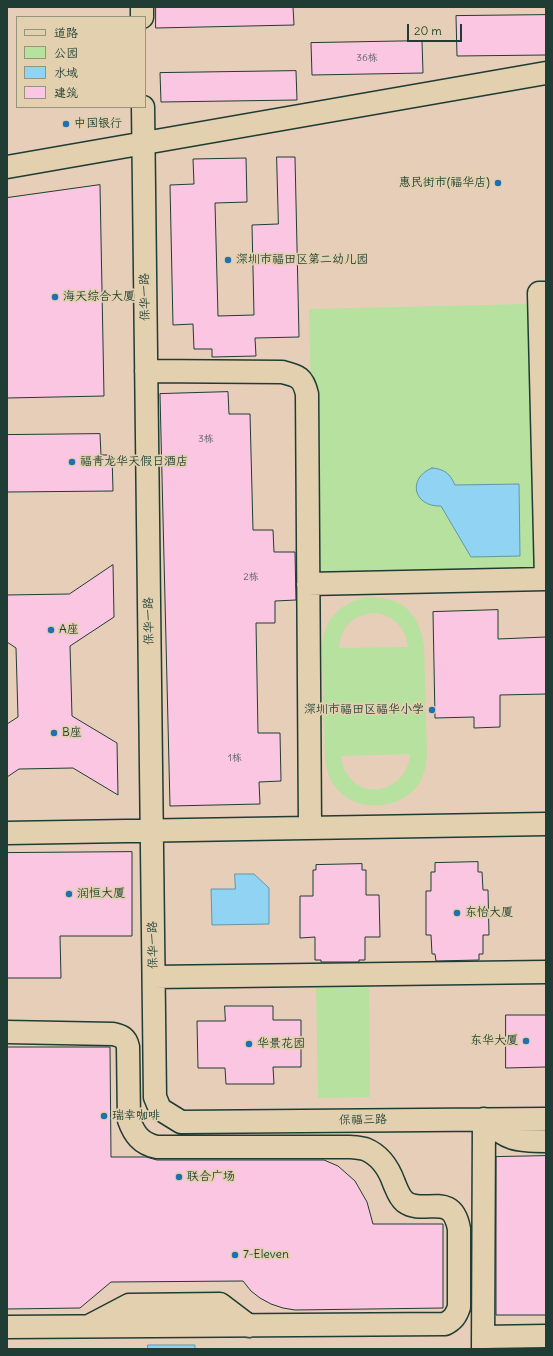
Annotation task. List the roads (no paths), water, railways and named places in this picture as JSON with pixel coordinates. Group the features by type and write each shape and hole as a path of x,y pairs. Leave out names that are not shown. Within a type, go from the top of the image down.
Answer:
{"street":[{"path":"7,167 546,73"},
{"name":"保华一路","path":"143,108 155,1098 160,1109 181,1122"},
{"path":"308,584 546,578 539,293 546,293"},
{"path":"146,371 282,372 296,376 304,384 307,394 310,828"},
{"path":"7,833 546,824"},
{"path":"154,977 546,972"},
{"path":"7,1032 113,1034 124,1038 127,1042 128,1048 129,1120 133,1131 148,1145 157,1147 350,1147 365,1149 378,1157 388,1168 399,1196 405,1202 414,1206 439,1206 447,1209 453,1213 457,1219 459,1229 459,1307 456,1316 445,1324 7,1327"},
{"path":"484,1119 496,1130 509,1137 524,1141 546,1141"},
{"path":"484,1119 483,1343 546,1336"},
{"name":"保福三路","path":"181,1122 546,1119"}],"water":[{"path":"432,468 444,471 455,485 519,484 520,556 471,557 441,506 424,502 419,497 416,485 419,478"},
{"path":"235,874 254,874 269,888 269,924 212,925 211,889 235,889"},
{"path":"148,1345 195,1345 195,1349 148,1349"}],"place":[{"name":"中国银行","path":"66,124"},
{"name":"惠民街市(福华店)","path":"498,183"},
{"name":"深圳市福田区第二幼儿园","path":"228,260"},
{"name":"海天综合大厦","path":"55,297"},
{"name":"福青龙华天假日酒店","path":"72,462"},
{"name":"A座","path":"51,630"},
{"name":"深圳市福田区福华小学","path":"432,710"},
{"name":"B座","path":"54,733"},
{"name":"润恒大厦","path":"69,894"},
{"name":"东怡大厦","path":"457,913"},
{"name":"东华大厦","path":"526,1041"},
{"name":"华景花园","path":"249,1044"},
{"name":"瑞幸咖啡","path":"104,1116"},
{"name":"联合广场","path":"179,1177"},
{"name":"7-Eleven","path":"235,1255"}]}
